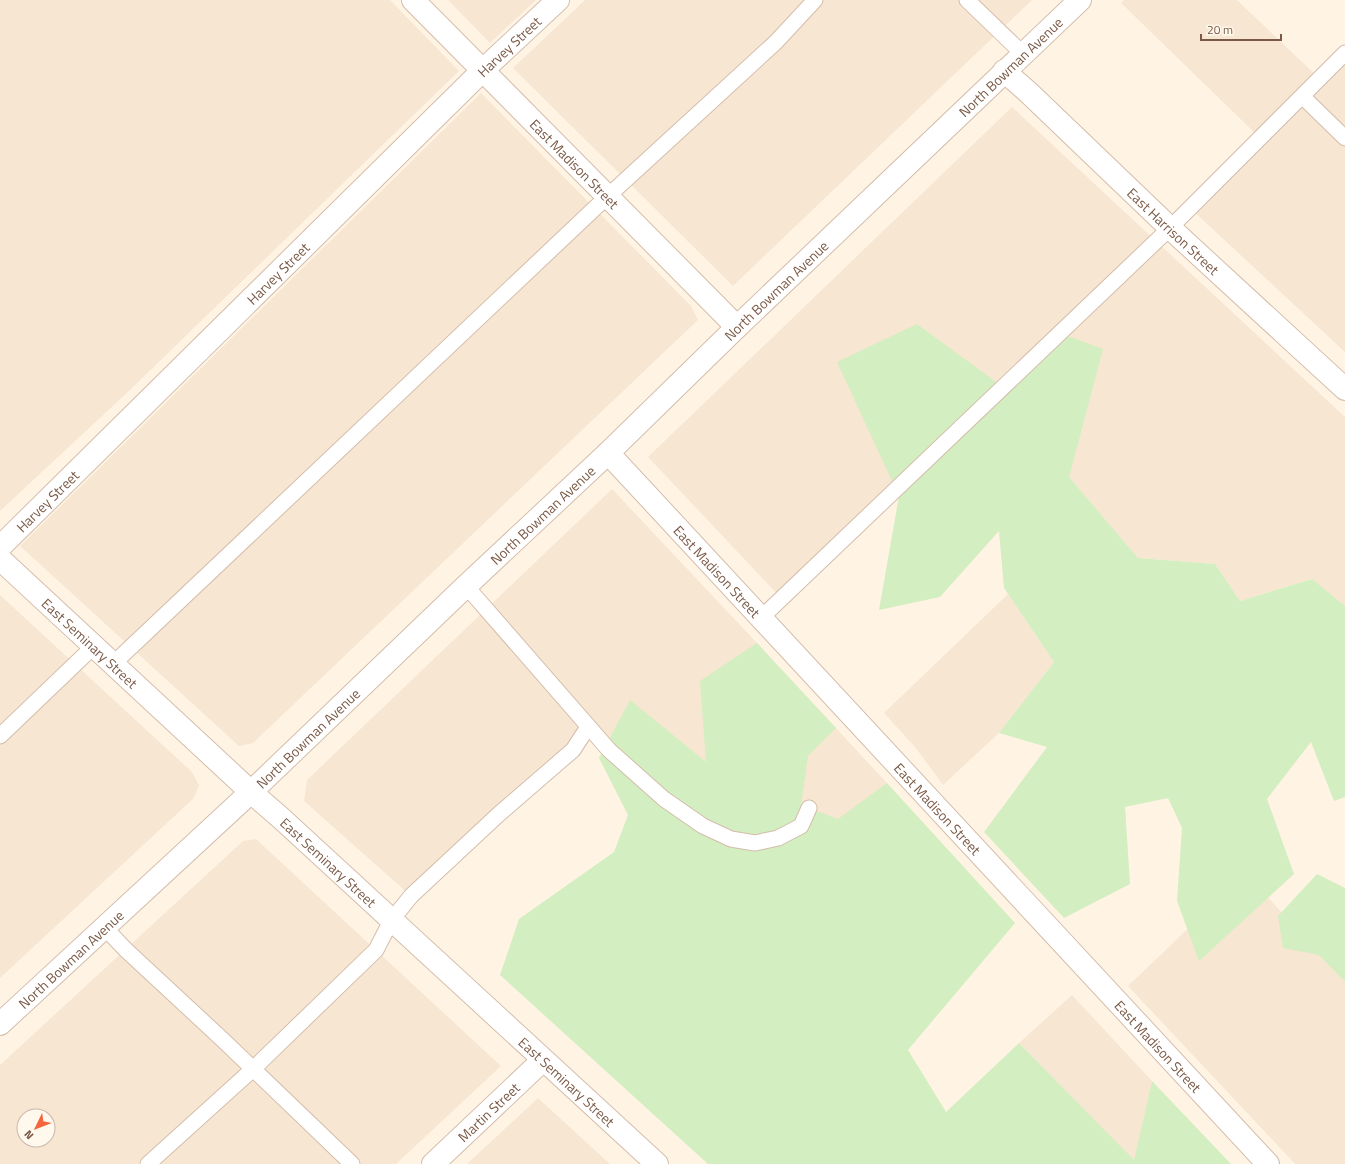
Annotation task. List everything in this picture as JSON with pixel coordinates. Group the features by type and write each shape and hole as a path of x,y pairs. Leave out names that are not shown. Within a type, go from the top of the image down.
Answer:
{"street":[{"name":"East Madison Street","path":"413,0 737,328"},
{"name":"Harvey Street","path":"0,547 483,70 558,0"},
{"name":"North Bowman Avenue","path":"0,1024 251,792 466,586 608,453 1080,0"},
{"name":"East Harrison Street","path":"1004,72 1028,92 1170,228 1345,389"},
{"name":"East Madison Street","path":"608,453 762,617 1268,1164"},
{"name":"East Seminary Street","path":"0,559 391,921 657,1164"},
{"name":"Martin Street","path":"433,1164 543,1060"}],"lane":[{"path":"113,664 608,196 776,42 815,0"},
{"path":"967,0 1023,54"},
{"path":"762,617 1170,228 1345,53"},
{"path":"1302,96 1345,138"},
{"path":"466,586 609,750 664,799 703,826 731,840 755,843 778,838 801,826 809,808"},
{"path":"0,736 94,646"},
{"path":"148,1164 253,1069 376,950 391,921 411,896 499,814 573,750 588,727"},
{"path":"104,927 126,950 352,1164"}],"shaded area":[{"path":"0,0 390,0 459,71 130,390 0,511"},
{"path":"448,0 536,0 490,43"},
{"path":"585,0 1032,0 733,286 513,68"},
{"path":"1124,0 1237,0 1320,79 1345,53 1345,352 1190,208 1260,138 1121,3"},
{"path":"481,93 691,306 698,320 253,743 239,746 20,546"},
{"path":"1012,107 1345,417 1345,606 1311,579 1240,601 1215,564 1138,558 1069,477 992,398 782,599 648,457"},
{"path":"612,489 887,783 775,886 588,727 411,896 304,801 307,780"},
{"path":"1008,594 1054,662 999,733 943,785 915,747 884,713"},
{"path":"0,595 192,772 199,785 194,798 0,978"},
{"path":"256,839 501,1066 396,1164 0,1164 0,1065 243,841"},
{"path":"1246,873 1345,982 1345,1164 1295,1164 1128,986"},
{"path":"1072,995 1152,1081 1134,1161 1019,1043"},
{"path":"538,1098 610,1164 467,1164"}],"green space":[{"path":"917,324 1007,390 1065,335 1103,349 1069,477 1138,558 1215,564 1240,601 1312,579 1345,606 1345,797 1334,801 1311,742 1267,799 1294,874 1199,961 1177,901 1182,828 1168,798 1125,807 1130,884 1064,918 984,832 1047,747 999,733 1054,662 1004,588 999,531 940,597 879,610 899,496 837,362"},
{"path":"757,643 836,728 808,756 801,805 838,819 887,783 1015,923 908,1050 946,1112 1019,1043 1134,1160 1152,1081 1231,1164 708,1164 500,975 519,919 614,852 628,815 599,758 630,700 706,762 700,681"},
{"path":"1317,874 1345,888 1345,982 1319,955 1283,948 1278,916"}]}
